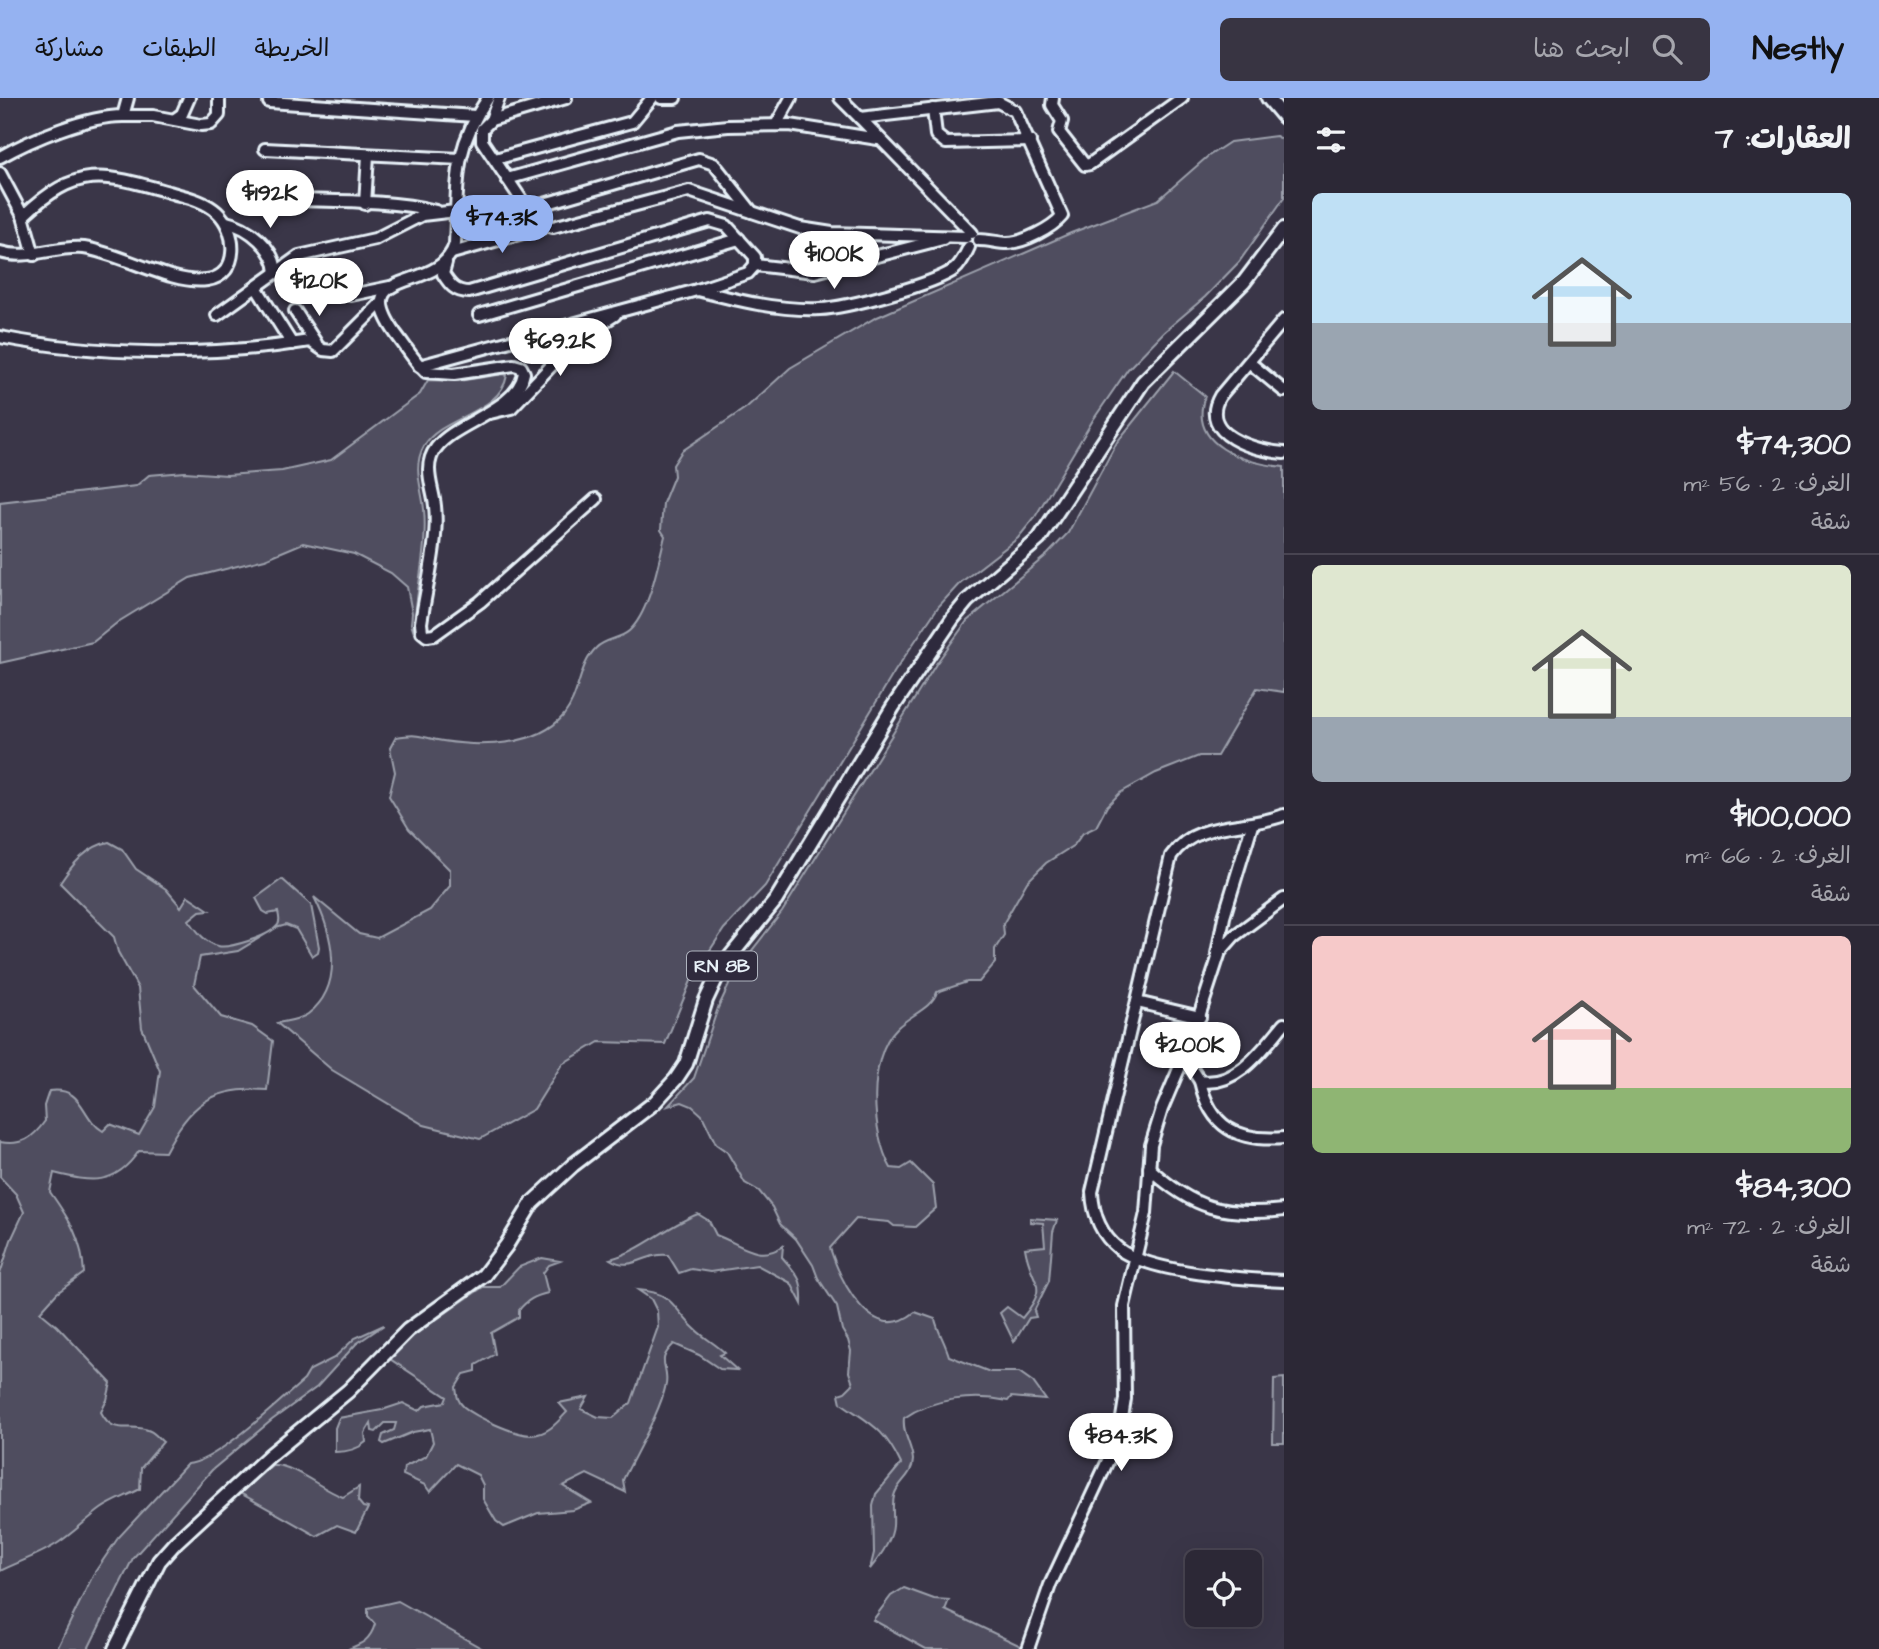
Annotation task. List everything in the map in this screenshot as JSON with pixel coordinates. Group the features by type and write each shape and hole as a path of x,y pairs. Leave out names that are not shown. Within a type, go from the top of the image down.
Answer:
{"main road":[{"path":"1268,98 1284,117"},
{"name":"RN 8B","path":"115,1649 159,1561 176,1542 269,1456 348,1391 408,1330 484,1275 506,1246 532,1203 573,1165 654,1103 681,1072 706,1000 721,968 776,900 893,707 953,618 967,601 1039,539 1143,382 1244,282 1284,229"}],"street":[{"path":"123,116 128,98"},
{"path":"175,119 182,114 189,98"},
{"path":"0,157 97,118 123,116 211,124 219,114 219,98"},
{"path":"419,366 696,290 748,273 755,265 755,257 727,226 710,221 469,292 456,291 443,274 449,258 456,211 462,144 475,116 488,98"},
{"path":"499,98 491,120 482,129 482,141 537,223 544,227"},
{"path":"491,120 566,98"},
{"path":"495,159 632,121 652,98"},
{"path":"661,98 675,98"},
{"path":"776,125 791,98"},
{"path":"840,98 972,239"},
{"path":"1053,98 1052,104 1062,121 1059,132 1085,165 1182,98"},
{"path":"269,102 475,116"},
{"path":"351,295 390,287 433,271 449,258 544,227 553,227 689,191 800,228 832,233 1005,243 1018,241 1055,223 1062,216 1019,117 1004,103 860,118"},
{"path":"933,109 936,135 946,144 1030,141"},
{"path":"507,179 678,131 776,125 878,139"},
{"path":"265,149 460,159"},
{"path":"365,204 368,155"},
{"path":"527,209 699,159 714,164 752,212"},
{"path":"0,173 23,216 34,255"},
{"path":"0,252 10,255 34,255 82,248 175,275 208,280 219,275 229,263 234,248 232,233 226,222 216,211 200,201 103,176 78,181 58,189 23,216"},
{"path":"268,199 365,204 397,202 439,212"},
{"path":"217,315 299,256 375,239 422,215 456,211"},
{"path":"226,222 251,232 274,259 275,273"},
{"path":"755,265 815,272 946,238"},
{"path":"696,290 797,309 835,307 923,285 943,277 959,265 972,239"},
{"path":"478,315 739,240"},
{"path":"256,287 292,344"},
{"path":"295,311 323,350 333,351 381,303 390,287"},
{"path":"381,303 386,318 426,372 438,375 508,365 521,367 524,376 503,402 442,441 431,458 430,486 435,507 421,623 424,634 435,635 480,602 596,499"},
{"path":"487,414 512,408 576,340 621,310"},
{"path":"1284,320 1217,402 1216,420 1224,432 1246,447 1284,453"},
{"path":"0,337 43,346 101,350 204,350 316,342"},
{"path":"1250,363 1284,391"},
{"path":"1284,815 1252,825 1217,828 1195,835 1180,844 1171,856 1092,1192 1096,1218 1108,1239 1136,1258 1209,1274 1284,1281"},
{"path":"1028,1649 1050,1585 1119,1437 1125,1399 1125,1306 1146,1213 1151,1145 1161,1109 1200,1017 1224,917 1252,825"},
{"path":"1214,965 1220,952 1234,936 1284,899"},
{"path":"1137,1002 1200,1017"},
{"path":"1200,1080 1212,1083 1242,1069 1284,1024"},
{"path":"1184,1057 1200,1080 1211,1113 1222,1124 1249,1136 1284,1138"},
{"path":"1150,1168 1178,1193 1197,1204 1224,1210 1284,1210"}],"shaded area":[{"path":"1276,136 1284,140 1284,198 1239,262 1128,369 1093,420 1035,517 1018,538 960,583 938,607 895,671 765,886 724,929 693,976 665,1044 599,1042 562,1064 534,1109 480,1139 424,1125 332,1070 277,1023 308,1014 320,1002 328,988 332,958 330,942 314,897 359,934 377,938 430,910 450,886 450,870 409,829 389,796 395,772 390,748 396,737 416,735 474,744 508,742 539,733 553,726 564,715 590,655 599,645 629,631 648,600 665,536 661,530 663,503 674,476 673,465 682,451 747,407 790,368 875,318 1071,233 1158,200 1207,157 1230,142"},
{"path":"1174,371 1205,396 1202,413 1204,428 1223,449 1253,461 1284,467 1284,692 1257,688 1217,756 1199,756 1156,773 1120,793 1107,806 1096,827 1083,833 1074,845 1046,863 1027,882 1003,924 1004,935 995,949 995,963 979,982 967,982 937,992 926,1007 902,1023 887,1041 881,1057 875,1096 879,1136 891,1168 901,1169 911,1163 933,1185 936,1208 915,1227 856,1219 830,1248 835,1262 850,1292 872,1316 885,1322 899,1321 915,1312 935,1319 949,1356 990,1372 1019,1372 1033,1382 1046,1400 1011,1397 1008,1401 954,1399 927,1406 904,1418 912,1465 894,1497 890,1538 870,1569 874,1553 873,1506 876,1494 901,1464 883,1435 841,1403 839,1394 853,1384 849,1372 851,1351 842,1330 837,1307 796,1239 780,1224 772,1207 759,1191 745,1183 727,1152 716,1144 702,1115 682,1102 668,1106 694,1078 718,1008 735,972 782,912 936,664 967,621 1048,554 1068,533 1117,442"},
{"path":"507,375 502,388 494,398 432,436 420,454 418,470 425,524 414,633 407,587 391,573 354,554 303,543 265,559 190,578 118,622 93,642 0,663 0,502 136,486 149,475 185,472 227,475 282,471 331,460 420,394 428,380 458,381"},
{"path":"109,842 122,849 136,869 166,889 181,907 188,896 209,910 200,911 189,920 201,936 213,944 239,944 269,932 238,951 200,957 194,985 221,1017 252,1026 273,1041 267,1090 231,1091 204,1102 184,1122 165,1152 139,1151 120,1171 101,1179 54,1173 50,1192 63,1211 81,1249 84,1273 57,1293 40,1312 57,1326 111,1383 101,1412 106,1420 117,1427 143,1428 154,1433 163,1442 141,1468 140,1489 105,1506 51,1547 0,1571 0,1274 24,1212 16,1194 0,1177 0,1142 21,1142 36,1132 45,1121 44,1106 49,1091 69,1093 103,1131 110,1124 139,1135 155,1107 160,1071 142,1028 138,988 118,952 114,937 60,883 87,852"},
{"path":"282,879 311,905 318,952 312,956 296,929 286,925 273,930 279,922 278,912 268,914 263,911 256,898"},
{"path":"698,1214 709,1221 716,1235 750,1250 766,1253 783,1246 782,1257 796,1273 802,1288 802,1304 791,1283 757,1265 710,1272 691,1269 679,1273 668,1255 652,1256 625,1264 610,1259 633,1250"},
{"path":"1030,1218 1057,1220 1053,1232 1049,1281 1034,1311 1036,1317 1029,1318 1014,1342 1000,1313 1007,1307 1022,1318 1031,1307 1036,1298 1037,1284 1025,1248 1045,1246 1043,1223 1030,1222"},
{"path":"542,1258 560,1261 549,1265 543,1273 548,1293 528,1301 519,1310 519,1317 491,1333 495,1354 476,1365 476,1371 464,1374 456,1387 460,1402 477,1416 515,1432 537,1434 551,1428 567,1412 559,1403 588,1397 581,1409 598,1417 613,1418 631,1403 658,1327 657,1311 651,1299 638,1290 666,1298 695,1329 725,1353 720,1355 737,1370 720,1369 699,1355 674,1344 668,1350 664,1359 666,1384 663,1395 623,1480 625,1492 587,1474 563,1486 591,1503 573,1510 538,1513 504,1527 496,1521 483,1499 483,1485 478,1475 456,1464 430,1492 425,1485 403,1475 404,1467 426,1456 433,1442 430,1429 413,1432 384,1444 381,1442 383,1435 394,1430 396,1423 385,1423 376,1432 372,1431 371,1423 365,1433 366,1442 352,1450 335,1452 335,1428 339,1418 403,1403 419,1411 424,1406 445,1402 447,1397 387,1357 401,1344 483,1287 500,1287 519,1267"},
{"path":"384,1325 356,1344 317,1387 212,1470 133,1558 88,1649 57,1649 93,1575 118,1538 187,1464 214,1454 304,1380 310,1370 334,1358 355,1338"},
{"path":"1284,1378 1284,1443 1273,1443 1274,1379"},
{"path":"272,1465 299,1473 343,1497 359,1487 358,1501 368,1508 356,1532 337,1525 317,1536 240,1493"},
{"path":"904,1588 934,1599 949,1600 945,1610 1021,1646 1020,1649 926,1649 873,1620 891,1596"},
{"path":"398,1601 483,1649 348,1649 364,1641 373,1630 375,1624 368,1616 368,1608"}]}
